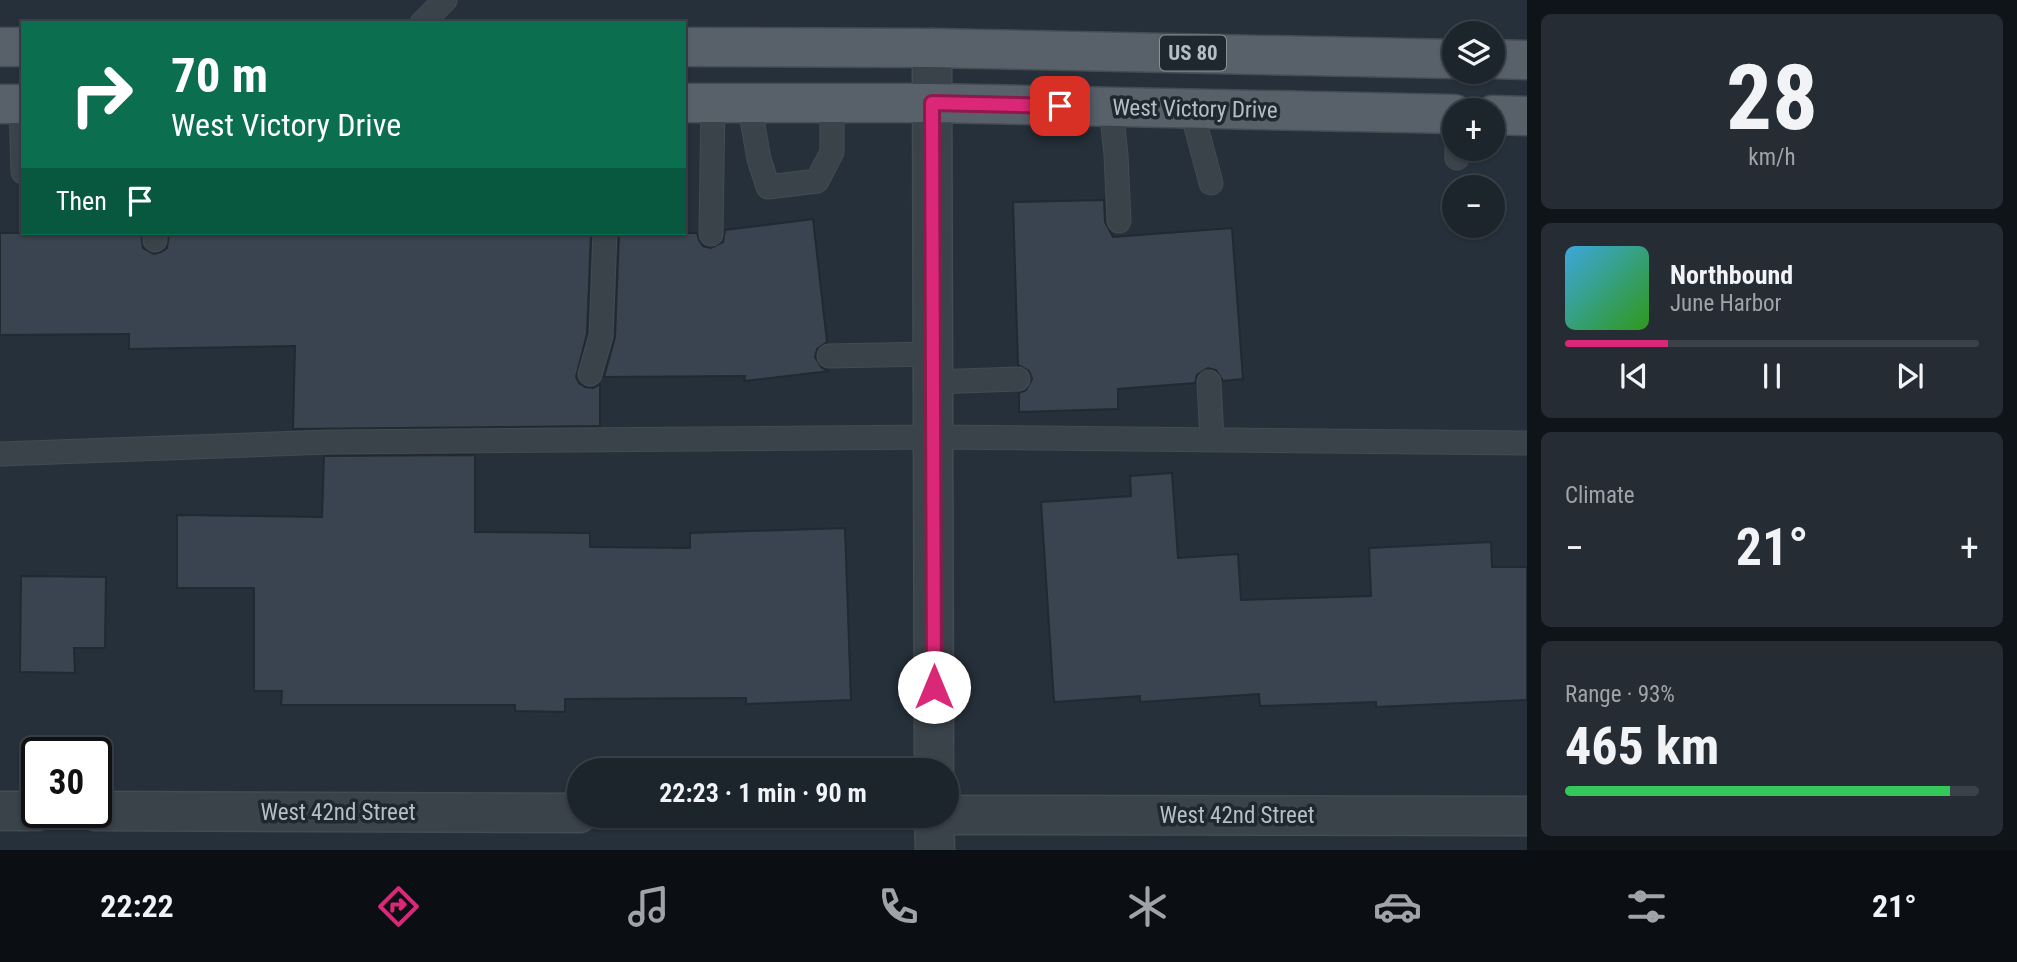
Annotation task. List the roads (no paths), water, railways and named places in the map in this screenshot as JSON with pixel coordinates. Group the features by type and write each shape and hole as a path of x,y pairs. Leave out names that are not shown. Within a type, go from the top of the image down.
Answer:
{"main road":[{"path":"0,47 21,47"},
{"name":"US 80","path":"686,47 932,48 1442,59"},
{"path":"1505,60 1527,60"},
{"name":"West Victory Drive","path":"715,103 932,103 1442,114"},
{"path":"1505,115 1527,116"}],"street":[{"path":"932,48 934,758"},
{"path":"0,811 21,811"},
{"name":"West 42nd Street","path":"112,811 567,813"},
{"name":"West 42nd Street","path":"959,815 1527,816"},
{"path":"934,828 935,850"}],"lane":[{"path":"424,21 445,0"},
{"path":"715,103 759,159 768,187 817,181 832,152 832,103"},
{"path":"711,234 715,103"},
{"path":"15,104 21,155"},
{"path":"1111,107 1119,221"},
{"path":"1191,108 1211,183"},
{"path":"590,374 601,336 605,235"},
{"path":"828,356 1018,379"},
{"path":"1209,382 1212,440"},
{"path":"0,454 329,442 933,438 1527,443"}]}
